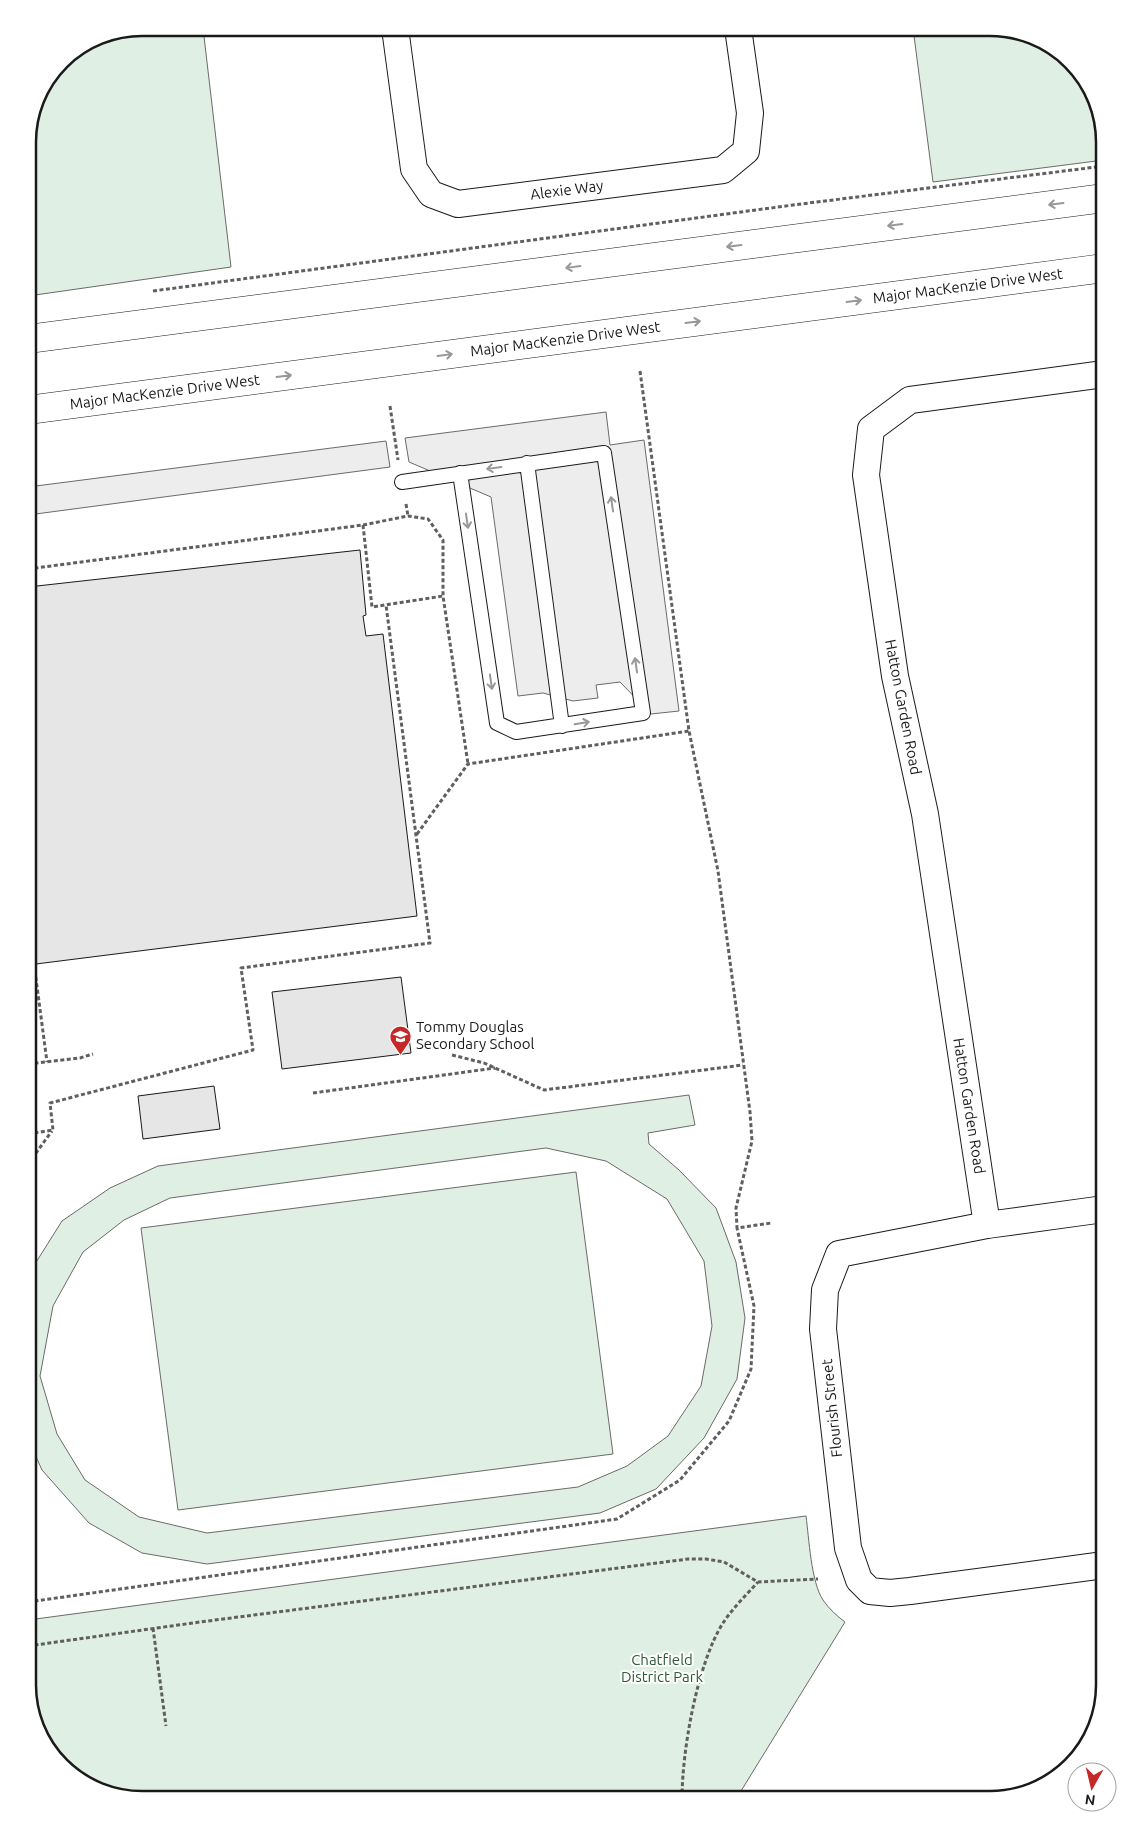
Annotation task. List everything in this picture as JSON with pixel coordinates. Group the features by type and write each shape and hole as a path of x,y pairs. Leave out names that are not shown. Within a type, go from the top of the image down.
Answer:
{"main road":[{"path":"36,338 1096,199"},
{"name":"Major MacKenzie Drive West","path":"36,409 1096,269"}],"street":[{"name":"Alexie Way","path":"396,36 414,169 431,194 458,204 723,170 746,151 750,113 739,36"},
{"name":"Hatton Garden Road","path":"987,1225 925,814 895,676 888,628 866,475 871,429 910,400 1096,375"},
{"name":"Flourish Street","path":"1096,1210 987,1225 839,1254 825,1290 823,1329 848,1548 859,1580 870,1591 890,1593 1096,1566"}],"lane":[{"path":"402,482 460,472 604,453 643,713 516,732 497,723 460,472"},
{"path":"527,463 562,726"}],"path":[{"path":"145,292 793,205 1096,167"},
{"path":"36,1601 617,1519 680,1480 729,1421 751,1369 754,1306 737,1228 736,1208 752,1141 750,1112 718,871 688,731 640,371"},
{"path":"390,406 398,460"},
{"path":"406,502 408,516"},
{"path":"36,568 363,525 408,516 428,519 443,540 442,596 468,764"},
{"path":"363,525 372,607 442,596"},
{"path":"36,1153 53,1130 50,1104 253,1050 241,968 430,943 386,605"},
{"path":"416,834 468,764 688,731"},
{"path":"36,980 46,1062"},
{"path":"36,1063 80,1058 93,1054"},
{"path":"452,1055 484,1063 544,1090 743,1065"},
{"path":"314,1093 496,1068"},
{"path":"36,1133 53,1130"},
{"path":"737,1228 771,1224"},
{"path":"36,1645 688,1559 724,1562 758,1582 818,1579"},
{"path":"682,1791 689,1728 699,1683 711,1647 724,1622 758,1582"},
{"path":"153,1628 166,1726"}],"green space":[{"path":"204,36 231,267 36,295 37,128 44,102 50,89 63,72 83,54 102,44 128,37"},
{"path":"914,36 997,36 1024,42 1049,54 1078,83 1090,108 1095,128 1096,161 933,182"},
{"path":"689,1095 695,1125 648,1133 649,1144 679,1170 716,1208 736,1262 745,1318 737,1379 704,1438 656,1489 600,1513 207,1564 142,1553 89,1523 42,1470 36,1457 36,1262 62,1221 110,1188 158,1166","holes":["546,1148 606,1161 667,1199 704,1261 712,1326 701,1386 668,1436 627,1466 578,1487 207,1533 139,1517 85,1480 57,1434 40,1376 53,1306 83,1252 124,1220 170,1198"]},
{"path":"576,1172 613,1454 178,1510 141,1228"},
{"name":"Chatfield District Park","path":"806,1516 811,1560 819,1592 828,1606 845,1622 741,1791 135,1791 108,1785 83,1773 63,1755 47,1732 38,1705 36,1692 36,1619"}],"shaded area":[{"path":"606,412 610,445 644,440 679,711 651,714 620,682 596,685 598,698 573,701 543,693 518,696 491,497 409,462 405,438"},
{"path":"386,441 390,467 36,514 36,486"}],"building":[{"path":"360,550 366,615 363,616 366,636 383,634 417,916 36,964 36,586"},
{"path":"401,977 411,1053 282,1069 272,992"},
{"path":"214,1086 220,1129 143,1139 138,1096"}],"place":[{"name":"Tommy Douglas Secondary School","path":"400,1055"}]}
